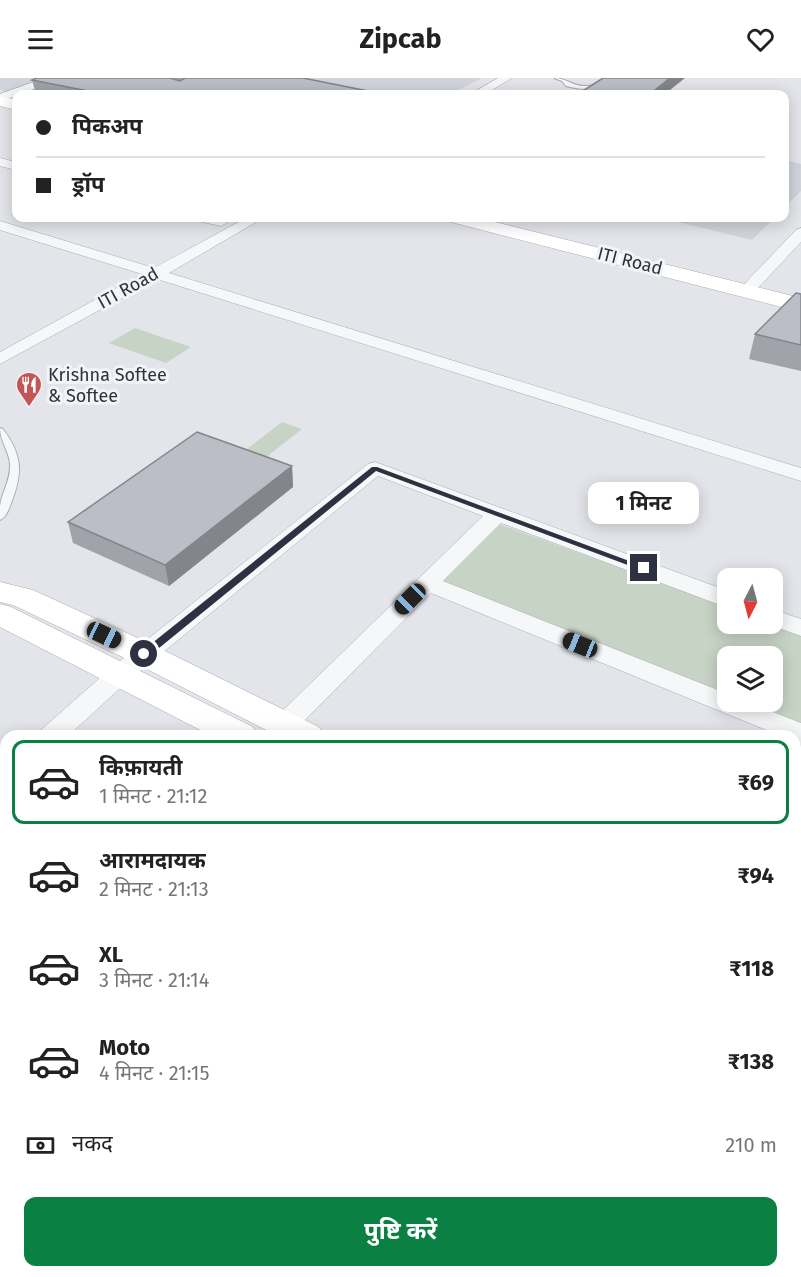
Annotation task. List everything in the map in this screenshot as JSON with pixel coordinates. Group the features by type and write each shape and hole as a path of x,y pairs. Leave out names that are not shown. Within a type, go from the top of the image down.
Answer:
{"street":[{"path":"27,90 56,78"},
{"path":"484,90 506,78"},
{"name":"ITI Road","path":"41,318 221,222"},
{"name":"ITI Road","path":"0,359 249,222"},
{"name":"ITI Road","path":"474,222 801,305"},
{"name":"ITI Road","path":"507,222 801,296"},
{"path":"0,225 801,475"},
{"path":"753,284 801,233"},
{"path":"59,730 144,654 375,468 717,596"},
{"path":"297,730 426,583 498,513"},
{"path":"426,583 791,730"},
{"path":"0,592 22,597 144,654 294,730"},
{"path":"0,614 229,730"},
{"path":"783,621 801,628"}],"lane":[{"path":"557,78 576,88 597,87"},
{"path":"598,78 605,82"},
{"path":"593,90 613,78"},
{"path":"0,431 13,453 16,474 0,517"}],"shaded area":[{"path":"0,78 482,78 458,90 12,90 12,92 0,90"},
{"path":"789,161 801,164 801,191 789,203"},
{"path":"678,222 770,222 752,240"}],"green space":[{"path":"135,328 191,347 166,363 109,343"},
{"path":"282,422 302,429 260,462 239,455"},
{"path":"496,523 717,603 717,634 783,634 783,628 801,634 801,725 769,712 783,712 783,646 717,646 717,691 440,580"}],"building":[{"path":"37,78 170,78 180,81 185,78 303,78 363,90 83,90 32,80"},
{"path":"603,78 670,78 655,90 584,90"},
{"path":"796,293 801,294 801,345 755,334"},
{"path":"197,432 292,466 165,565 68,522"}],"place":[{"name":"Krishna Softee & Softee","path":"29,408"}],"route":[{"path":"144,654 375,468 644,568"}]}
